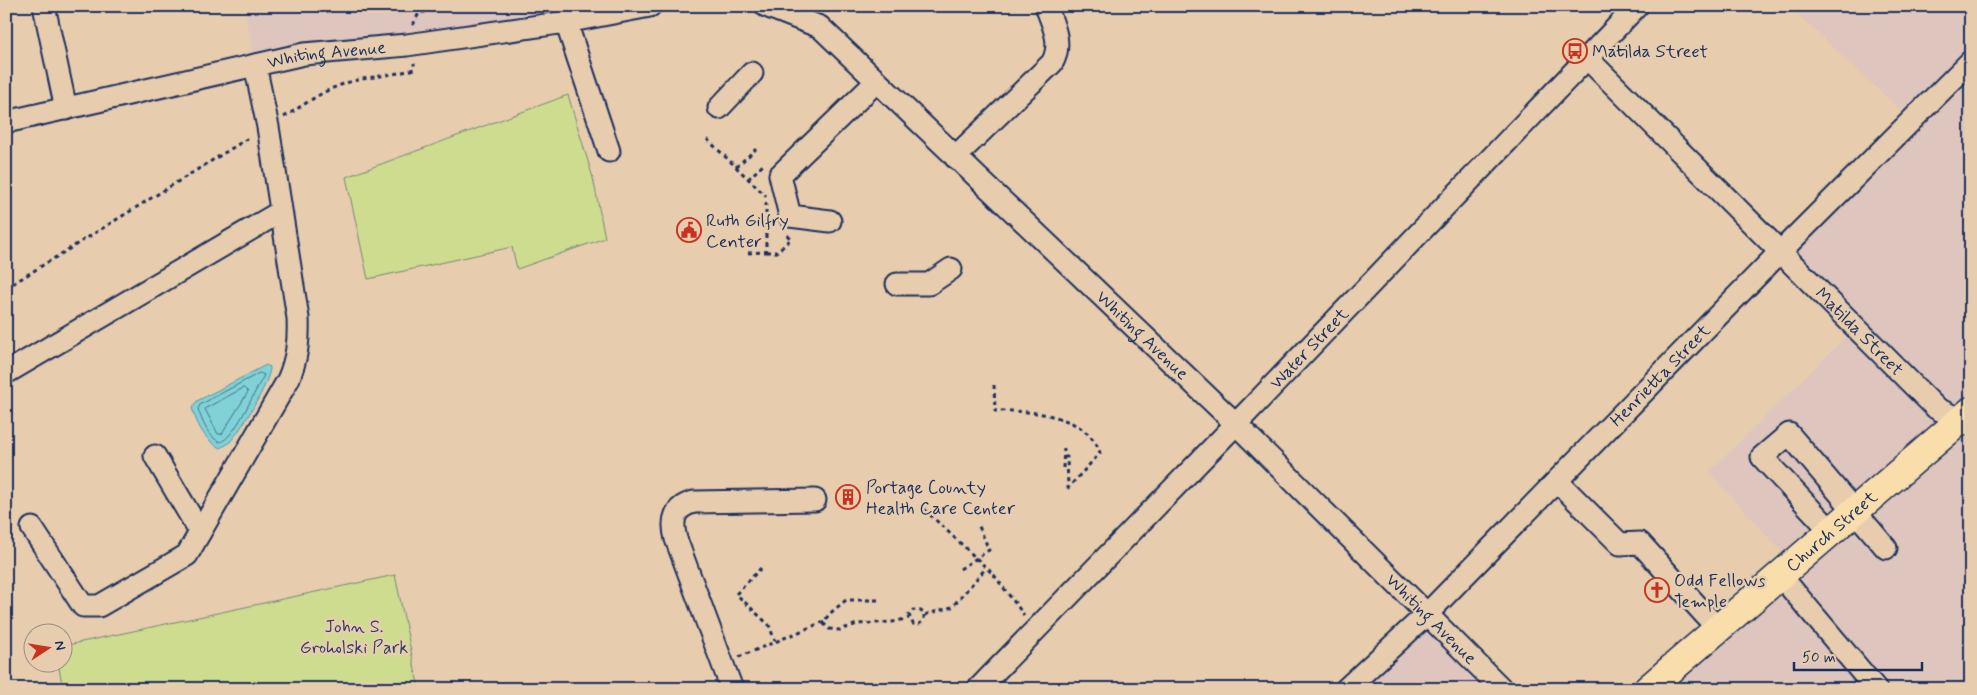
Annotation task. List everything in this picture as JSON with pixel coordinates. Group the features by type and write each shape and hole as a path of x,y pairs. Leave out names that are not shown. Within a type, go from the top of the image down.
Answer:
{"main road":[{"name":"Church Street","path":"1648,689 1831,531 1967,419"}],"street":[{"path":"44,6 66,108"},
{"name":"Whiting Avenue","path":"6,122 304,54 407,45 566,22 650,6"},
{"name":"Whiting Avenue","path":"766,6 820,28 1236,424 1502,689"},
{"path":"954,157 1052,63 1058,50 1058,44 1046,6"},
{"name":"Water Street","path":"978,689 1236,424 1637,6"},
{"path":"566,22 609,151"},
{"name":"Matilda Street","path":"1587,58 1779,253 1936,408 1967,419"},
{"name":"Henrietta Street","path":"1346,689 1426,615 1779,253 1971,61"},
{"path":"32,528 83,606 99,606 187,555 288,380 296,361 299,338 298,318 268,127 255,65"},
{"path":"720,108 752,73"},
{"path":"830,221 790,216 780,175 876,82"},
{"path":"6,373 280,212"},
{"path":"897,284 929,284 951,269"},
{"path":"1831,531 1762,457 1789,434 1886,548"},
{"path":"155,456 200,532"},
{"path":"1557,481 1620,544 1640,543 1718,629"},
{"path":"732,689 676,539 673,521 674,514 684,504 694,502 815,500"},
{"path":"1780,575 1876,689"}],"path":[{"path":"413,28 413,23 419,13 466,6"},
{"path":"6,288 336,86 360,79 414,69 414,55"},
{"path":"707,139 766,196"},
{"path":"736,167 756,149"},
{"path":"748,179 767,161"},
{"path":"766,252 766,215 772,221"},
{"path":"748,253 777,252 791,239 785,233"},
{"path":"994,385 995,411 1031,410 1048,414 1080,429 1095,442 1100,452 1068,488 1067,457 1064,458"},
{"path":"1063,468 1064,447"},
{"path":"924,509 1008,590 1024,615"},
{"path":"960,569 989,550 978,524"},
{"path":"761,568 736,594 769,625 774,641"},
{"path":"924,615 952,607 970,589 986,568"},
{"path":"723,664 825,621 828,615 846,600 878,600"},
{"path":"916,609 922,611 924,615 924,620 919,624 913,624 909,618 910,612 916,609"},
{"path":"825,621 829,629 840,630 857,624 893,622 909,618"}],"shaded area":[{"path":"244,6 650,6 255,65"},
{"path":"1789,6 1971,6 1971,689 1648,689 1793,564 1709,472 1854,329 1779,253 1912,121"},
{"path":"1426,615 1502,689 1346,689"}],"green space":[{"path":"568,95 593,178 605,238 517,269 512,247 368,279 346,177"},
{"name":"John S. Groholski Park","path":"395,575 419,689 63,689 60,672 72,672 72,644"}],"water":[{"path":"266,365 270,367 265,384 241,427 228,444 220,448 214,445 202,431 192,408 197,401"}],"place":[{"name":"Matilda Street","path":"1575,51"},
{"name":"Ruth Gilfry Center","path":"689,230"},
{"name":"Portage County Health Care Center","path":"848,497"},
{"name":"Odd Fellows Temple","path":"1657,590"}]}
